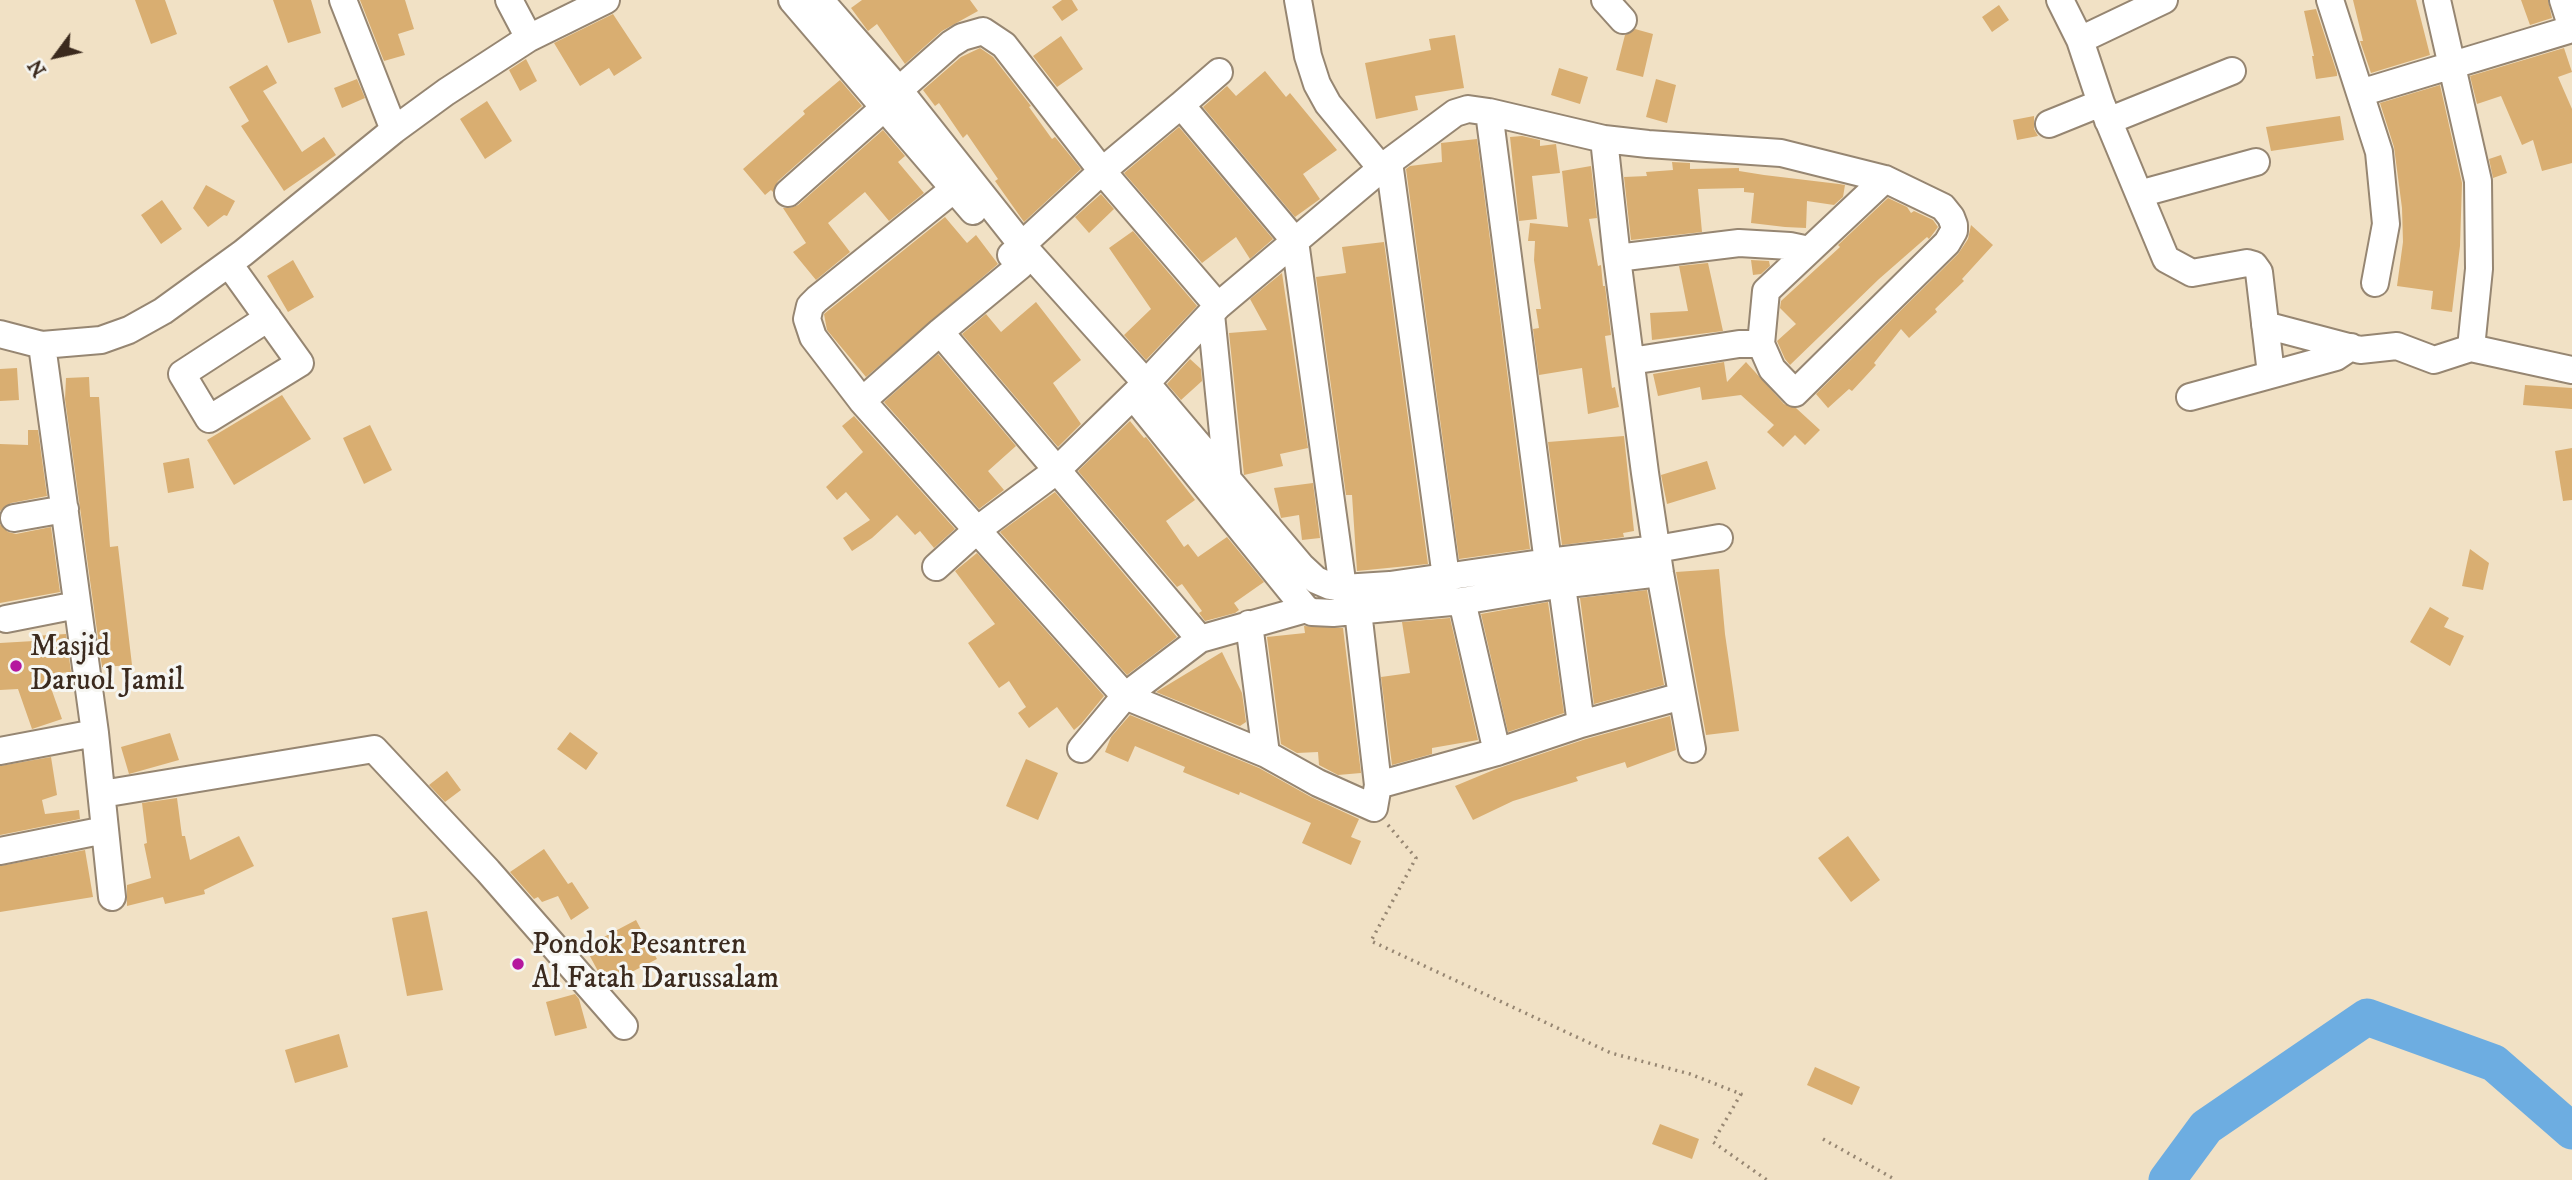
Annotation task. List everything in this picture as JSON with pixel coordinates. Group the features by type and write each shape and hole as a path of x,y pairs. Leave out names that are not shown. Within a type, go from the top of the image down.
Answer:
{"street":[{"path":"343,0 394,130"},
{"path":"509,0 529,38"},
{"path":"0,334 42,345 101,340 129,330 163,311 229,264 394,130 488,63 529,38 606,0"},
{"path":"792,0 825,8 954,189 1018,255"},
{"path":"1298,0 1308,57 1317,84 1328,104 1385,165 1446,577"},
{"path":"1605,0 1623,20"},
{"path":"2060,0 2080,40 2105,112 2166,259 2192,273 2247,262 2254,265 2259,272 2271,374"},
{"path":"2080,40 2164,0"},
{"path":"2330,0 2379,152 2386,224 2375,283"},
{"path":"2437,0 2479,181 2479,269 2471,348"},
{"path":"2360,93 2572,28 2563,0"},
{"path":"788,193 951,44 962,37 983,31 992,35 1004,45 1214,310 1228,482"},
{"path":"2049,124 2105,112 2232,71"},
{"path":"862,401 940,332 1102,171 1219,72"},
{"path":"892,99 1108,364 1139,390 1228,482 1301,566 1317,580 1343,588 1446,577 1554,578"},
{"path":"1181,105 1295,241 1343,588"},
{"path":"936,567 977,530 1056,471 1139,390 1214,310 1385,165 1455,113 1468,109 1489,112 1604,139 1781,153 1885,179 1943,206 1954,225 1954,232 1947,243 1795,393 1772,369 1761,344 1766,291 1885,179"},
{"path":"1489,112 1554,578 1581,724"},
{"path":"1604,139 1617,258 1659,561 1692,749"},
{"path":"2139,194 2256,162"},
{"path":"954,189 810,306 807,320 813,337 862,401 1125,696 1266,754 1318,783 1376,797 1581,724 1682,696"},
{"path":"1617,258 1739,243 1809,250"},
{"path":"229,264 268,318"},
{"path":"2265,325 2360,350 2398,346 2434,360 2471,348 2572,370"},
{"path":"940,332 1200,639"},
{"path":"1631,362 1740,344 1761,344"},
{"path":"42,345 95,733 112,897"},
{"path":"2190,397 2336,358 2351,347"},
{"path":"1139,390 1306,609"},
{"path":"14,518 65,509"},
{"path":"1081,749 1125,696 1200,639 1306,609 1319,613 1358,611 1462,601 1554,578 1659,561 1718,538"},
{"path":"1462,601 1497,752"},
{"path":"5,619 77,604"},
{"path":"1358,611 1376,797"},
{"path":"1249,624 1266,754"},
{"path":"0,751 95,733"},
{"path":"102,794 374,749 488,871 624,1026"},
{"path":"0,850 105,830"}],"path":[{"path":"1376,797 1416,858 1371,941 1611,1053 1690,1074 1741,1094 1713,1142 1767,1180"},
{"path":"1823,1139 1896,1180"}],"building":[{"path":"135,0 165,0 177,34 151,44"},
{"path":"273,0 311,0 321,33 288,43"},
{"path":"360,0 405,0 414,29 398,34 405,55 384,61"},
{"path":"862,0 970,0 978,11 942,31 905,64 877,24 868,31 851,8"},
{"path":"1062,0 1072,0 1078,10 1062,21 1052,7"},
{"path":"2353,0 2416,0 2430,55 2371,73 2360,41 2363,41"},
{"path":"2521,0 2548,0 2552,18 2530,25"},
{"path":"1999,5 2009,20 1992,32 1982,17"},
{"path":"2316,9 2337,76 2316,79 2304,11"},
{"path":"613,14 642,58 614,76 609,68 580,86 554,43"},
{"path":"1635,29 1653,34 1643,77 1616,70 1625,35"},
{"path":"1455,35 1464,88 1415,96 1418,110 1376,119 1365,63 1431,50 1429,39"},
{"path":"1061,36 1083,69 1057,87 1033,56"},
{"path":"980,48 993,57 1031,106 1029,107 1052,139 1055,137 1081,169 1024,222 967,134 963,138 939,103 935,106 923,90 961,57"},
{"path":"2564,48 2572,72 2558,77 2572,109 2572,163 2542,171 2533,140 2522,145 2501,96 2477,104 2470,76"},
{"path":"526,59 537,81 520,91 509,70"},
{"path":"267,65 277,83 263,91 302,152 324,137 336,155 284,191 241,126 249,121 229,87"},
{"path":"1559,68 1588,77 1580,104 1551,95"},
{"path":"1265,71 1286,97 1290,93 1337,150 1303,174 1320,199 1295,217 1203,107 1227,86 1236,96"},
{"path":"357,79 365,98 342,108 334,88"},
{"path":"1656,79 1676,85 1667,123 1646,117"},
{"path":"840,80 862,106 778,181 773,192 771,190 765,195 743,169 805,114 803,111"},
{"path":"2440,85 2462,183 2460,246 2452,312 2431,309 2433,291 2397,286 2403,242 2402,208 2394,147 2380,103"},
{"path":"487,101 512,141 485,159 460,119"},
{"path":"2034,116 2034,129 2038,136 2017,140 2013,120"},
{"path":"2340,116 2344,140 2271,151 2266,127"},
{"path":"1179,127 1273,239 1250,259 1236,237 1202,263 1124,173"},
{"path":"883,130 905,156 898,162 924,193 889,221 865,192 828,223 850,252 816,280 793,252 806,243 783,208 798,205"},
{"path":"1522,136 1540,140 1540,146 1556,144 1560,173 1532,176 1537,219 1519,221 1510,137"},
{"path":"1477,139 1530,549 1459,559 1406,169 1410,166 1442,162 1441,143"},
{"path":"2501,155 2507,173 2493,178 2489,159"},
{"path":"1672,162 1690,163 1690,169 1739,168 1739,171 1845,185 1843,197 1834,205 1807,201 1806,228 1785,227 1751,223 1754,193 1744,192 1744,188 1698,189 1702,232 1631,240 1624,177 1647,176 1646,172 1673,170"},
{"path":"1591,166 1597,218 1589,219 1598,266 1601,265 1605,286 1611,335 1605,336 1612,388 1615,387 1619,407 1588,414 1582,368 1539,375 1533,329 1539,328 1536,309 1541,309 1534,260 1535,241 1528,241 1530,223 1568,227 1562,171"},
{"path":"206,185 235,201 227,216 224,215 208,227 193,208"},
{"path":"1101,194 1114,209 1089,233 1075,217"},
{"path":"1888,198 1907,207 1911,213 1914,211 1933,220 1938,227 1929,239 1927,237 1879,279 1790,365 1777,341 1796,324 1780,308 1781,301"},
{"path":"162,200 182,229 161,244 141,215"},
{"path":"945,217 967,243 976,235 998,264 866,377 827,330 824,314"},
{"path":"1971,225 1993,245 1962,279 1964,281 1935,309 1937,312 1909,338 1901,329 1874,363 1876,365 1852,391 1849,389 1828,408 1816,394 1958,254 1968,239"},
{"path":"1133,231 1197,306 1146,360 1124,335 1151,309 1109,248"},
{"path":"1384,242 1428,564 1357,571 1352,495 1346,495 1316,277 1346,273 1342,247"},
{"path":"293,260 314,297 288,312 267,276"},
{"path":"1751,260 1769,261 1770,266 1761,274 1753,275"},
{"path":"1708,263 1723,331 1652,340 1650,313 1688,311 1679,266"},
{"path":"1282,273 1308,448 1280,454 1283,466 1244,475 1229,333 1267,330 1250,299"},
{"path":"1036,302 1081,360 1053,383 1081,424 1058,447 962,334 986,314 1001,332"},
{"path":"938,354 1016,446 988,471 1004,490 979,509 884,402"},
{"path":"1190,359 1201,369 1202,381 1181,400 1167,384"},
{"path":"1724,362 1727,382 1746,362 1784,404 1796,408 1820,430 1805,445 1795,435 1783,447 1767,432 1774,425 1741,395 1702,400 1700,387 1658,396 1653,374"},
{"path":"17,368 19,400 0,401 0,369"},
{"path":"89,377 90,397 99,397 110,547 118,546 132,665 102,667 65,399 66,378"},
{"path":"2525,385 2572,388 2572,409 2523,405"},
{"path":"282,395 311,439 234,485 207,440"},
{"path":"854,416 955,529 934,548 920,531 915,535 897,515 872,538 852,551 843,538 870,520 846,492 837,500 826,487 863,452 842,426"},
{"path":"1130,421 1144,438 1146,437 1195,500 1166,521 1184,547 1188,544 1198,557 1227,537 1264,582 1234,603 1239,610 1235,613 1205,621 1199,613 1202,611 1182,584 1177,587 1078,471"},
{"path":"370,425 392,470 364,484 343,438"},
{"path":"28,430 38,430 47,496 11,503 0,511 0,444 28,445"},
{"path":"1624,436 1634,531 1623,533 1624,537 1562,545 1548,442"},
{"path":"2572,448 2572,500 2563,501 2555,451"},
{"path":"189,458 194,488 168,493 163,463"},
{"path":"1707,461 1716,489 1667,504 1661,475"},
{"path":"1313,483 1320,538 1302,540 1299,515 1281,518 1274,488"},
{"path":"1055,492 1177,637 1127,675 1000,532"},
{"path":"0,524 8,532 16,534 51,527 60,592 0,603"},
{"path":"2470,549 2489,563 2483,590 2462,586"},
{"path":"977,553 1104,696 1074,730 1057,707 1029,728 1018,713 1026,707 1009,681 999,688 968,643 995,624 955,571"},
{"path":"1719,569 1739,731 1706,735 1676,572"},
{"path":"1647,590 1664,685 1594,704 1580,598"},
{"path":"1548,602 1564,713 1508,732 1481,614"},
{"path":"2430,607 2449,618 2444,627 2464,636 2450,666 2410,642"},
{"path":"1450,618 1478,740 1432,748 1432,754 1392,765 1381,677 1410,673 1402,622"},
{"path":"1304,626 1343,628 1361,773 1338,775 1319,765 1318,752 1297,753 1281,744 1267,637 1305,633"},
{"path":"66,634 71,672 46,674 62,719 32,729 18,689 0,690 0,643 34,641 34,636"},
{"path":"1222,652 1242,693 1246,722 1240,726 1156,692"},
{"path":"1130,715 1259,768 1311,797 1359,819 1351,837 1361,841 1351,865 1302,843 1311,823 1240,792 1239,795 1183,772 1185,767 1135,746 1128,762 1105,752 1111,737"},
{"path":"1670,716 1676,750 1627,768 1625,762 1576,777 1578,781 1513,801 1473,820 1455,786 1496,769 1586,739"},
{"path":"570,732 598,753 586,770 557,749"},
{"path":"170,733 179,760 129,774 121,747"},
{"path":"51,757 57,795 42,800 45,814 79,810 80,819 0,835 0,766"},
{"path":"1026,759 1058,773 1038,820 1006,806"},
{"path":"447,771 461,790 445,802 429,785"},
{"path":"177,798 182,836 185,836 190,860 239,836 254,866 204,890 205,894 165,904 163,897 127,906 127,885 151,878 144,844 147,843 142,803"},
{"path":"1848,836 1880,880 1851,902 1818,858"},
{"path":"544,849 568,884 572,882 589,908 571,920 558,896 542,902 538,897 534,899 510,872"},
{"path":"85,850 93,897 0,912 0,866"},
{"path":"427,911 443,990 407,996 392,918"},
{"path":"636,920 657,959 608,984 585,947"},
{"path":"575,994 579,999 587,1028 555,1036 546,1002"},
{"path":"339,1034 348,1067 295,1083 285,1050"},
{"path":"1815,1067 1860,1087 1852,1105 1807,1085"},
{"path":"1660,1124 1699,1139 1692,1159 1652,1144"}],"waterway":[{"path":"2167,1180 2206,1127 2367,1017 2494,1063 2572,1131"}],"place":[{"name":"Masjid Daruol Jamil","path":"16,666"},
{"name":"Pondok Pesantren Al Fatah Darussalam","path":"518,964"}]}
